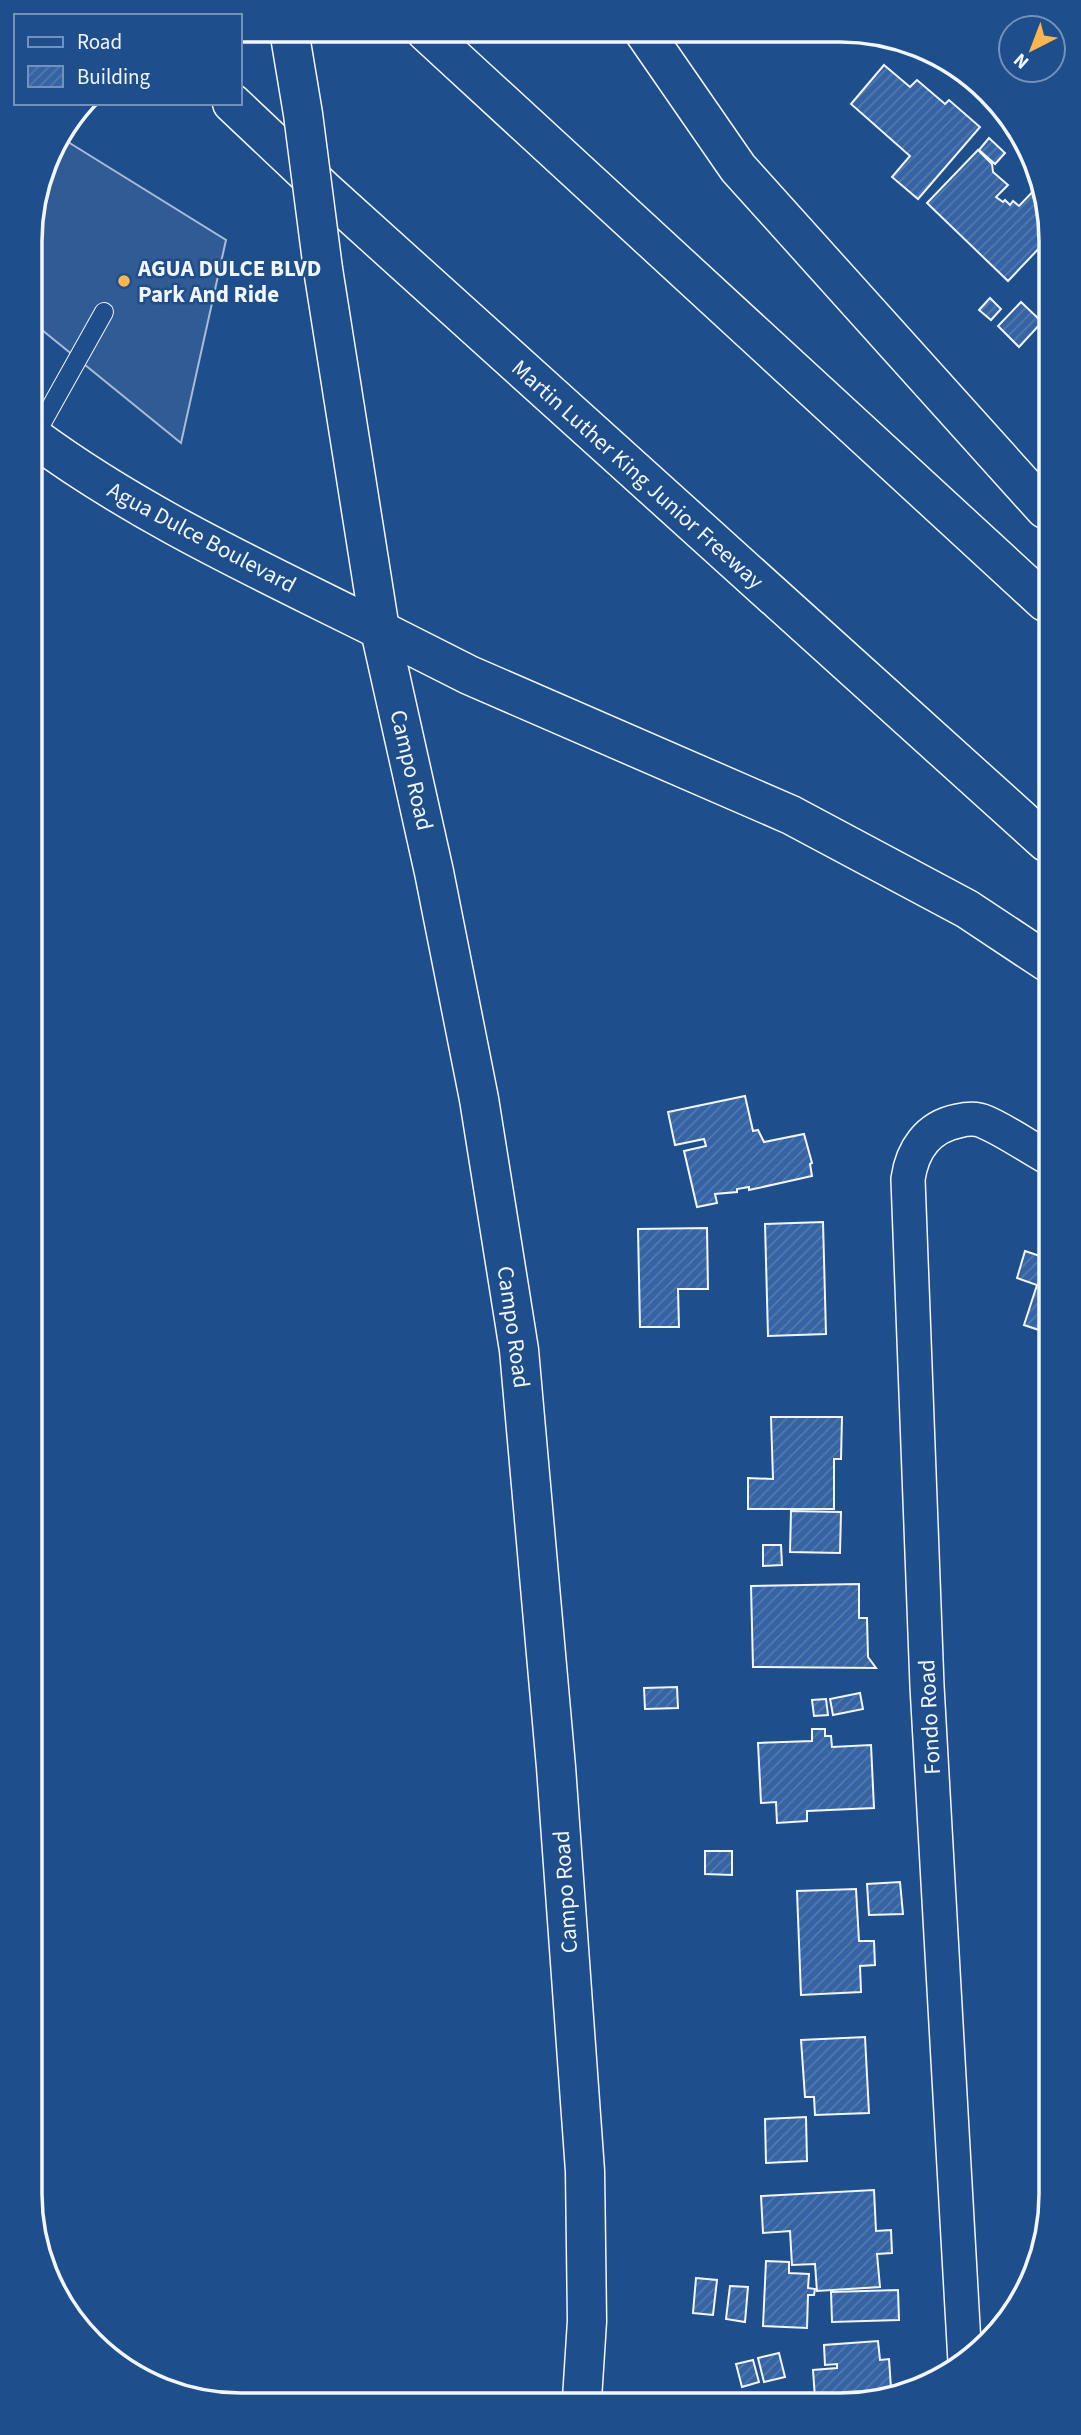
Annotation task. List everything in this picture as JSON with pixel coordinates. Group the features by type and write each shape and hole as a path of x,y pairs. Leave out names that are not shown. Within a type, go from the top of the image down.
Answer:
{"main road":[{"name":"Campo Road","path":"291,42 323,269 380,630 435,872 476,1086 519,1350 556,1767 585,2171 586,2321 582,2393"},
{"path":"437,42 1039,596"},
{"path":"651,42 738,168 1039,502"},
{"name":"Martin Luther King Junior Freeway","path":"234,105 323,189 1039,836"},
{"name":"Agua Dulce Boulevard","path":"42,443 93,479 201,541 469,675 791,815 967,909 1039,957"}],"street":[{"name":"Fondo Road","path":"964,2349 927,1686 908,1179 916,1151 931,1134 951,1122 983,1120 1039,1152"}],"lane":[{"path":"42,419 104,312"}],"shaded area":[{"name":"AGUA DULCE BLVD Park And Ride","path":"69,143 226,240 181,443 42,330 42,228 49,190 57,165"}],"building":[{"path":"884,65 910,87 917,80 945,104 949,100 980,127 918,199 892,177 910,156 851,104"},
{"path":"989,138 1005,153 995,164 979,150"},
{"path":"978,150 992,164 993,172 1008,185 996,197 1010,205 1013,201 1019,206 1032,192 1039,248 1008,281 927,203"},
{"path":"990,298 1001,309 991,320 979,310"},
{"path":"1021,302 1039,319 1039,325 1019,347 998,326"},
{"path":"745,1096 753,1131 758,1130 764,1142 804,1134 812,1163 812,1176 749,1190 749,1187 737,1189 737,1192 715,1194 717,1203 697,1207 684,1151 706,1146 704,1139 675,1145 668,1112"},
{"path":"823,1222 826,1334 768,1336 765,1224"},
{"path":"707,1228 708,1289 678,1289 679,1327 640,1327 638,1229"},
{"path":"1025,1251 1039,1256 1039,1330 1024,1325 1037,1285 1017,1278"},
{"path":"771,1417 842,1417 841,1459 834,1459 834,1509 748,1509 748,1478 773,1479"},
{"path":"791,1511 841,1512 840,1553 790,1552"},
{"path":"763,1545 781,1545 782,1565 763,1566"},
{"path":"859,1584 859,1618 867,1618 868,1657 876,1668 753,1667 751,1586"},
{"path":"677,1687 678,1708 645,1709 644,1688"},
{"path":"860,1693 863,1709 833,1715 830,1699"},
{"path":"826,1699 828,1715 814,1716 812,1700"},
{"path":"812,1729 825,1729 825,1736 831,1736 832,1747 871,1745 874,1808 807,1811 807,1821 777,1823 776,1802 761,1803 758,1743 812,1741"},
{"path":"705,1851 732,1851 732,1875 705,1874"},
{"path":"900,1882 903,1914 869,1915 867,1884"},
{"path":"856,1889 859,1941 874,1941 875,1965 860,1966 861,1992 801,1995 797,1891"},
{"path":"865,2037 869,2113 815,2115 814,2097 805,2097 801,2040"},
{"path":"806,2117 807,2161 766,2163 765,2119"},
{"path":"874,2190 876,2231 891,2230 892,2253 877,2254 880,2287 817,2291 815,2264 792,2265 790,2231 763,2233 761,2196"},
{"path":"766,2261 789,2262 789,2273 809,2274 808,2288 815,2289 814,2295 808,2295 807,2328 763,2326"},
{"path":"696,2278 717,2280 713,2315 693,2313"},
{"path":"730,2286 748,2287 745,2322 726,2319"},
{"path":"898,2290 899,2320 832,2322 831,2292"},
{"path":"878,2341 880,2360 889,2359 891,2386 866,2391 815,2393 813,2370 837,2368 837,2364 825,2365 824,2345"},
{"path":"779,2353 785,2377 764,2382 758,2358"},
{"path":"753,2360 759,2382 742,2387 736,2364"}],"place":[{"name":"AGUA DULCE BLVD Park And Ride","path":"124,281"}]}
